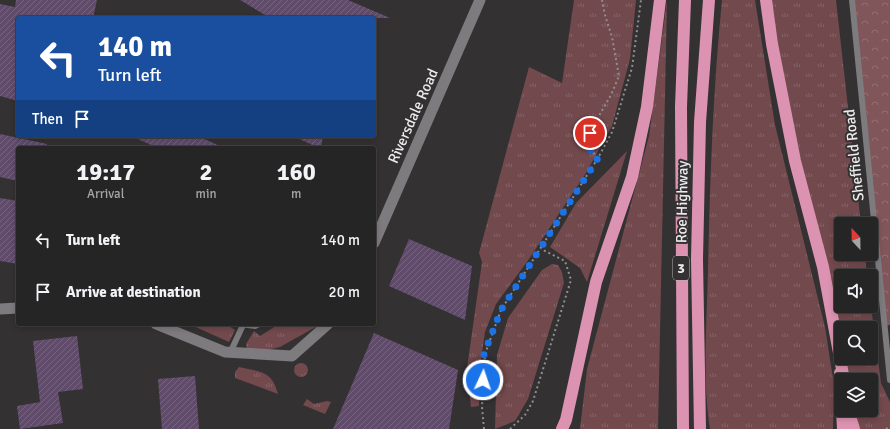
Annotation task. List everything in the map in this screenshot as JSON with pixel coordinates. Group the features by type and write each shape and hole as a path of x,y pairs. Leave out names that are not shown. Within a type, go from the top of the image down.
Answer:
{"highway":[{"path":"565,426 596,282 632,177 647,107 660,0"},
{"name":"Roe Highway","path":"683,429 681,107 685,0"},
{"name":"Roe Highway","path":"700,429 697,259 700,129 709,0"},
{"path":"766,0 772,44 795,161 823,267 834,322"},
{"path":"842,417 843,429"},
{"path":"850,417 854,429"}],"street":[{"name":"Riversdale Road","path":"376,238 480,0"},
{"path":"0,309 16,308"},
{"path":"161,326 225,352 292,356 326,326"}],"lane":[{"name":"Sheffield Road","path":"852,0 890,380"},
{"path":"230,353 241,326"}],"path":[{"path":"598,158 587,146 590,133 612,95 620,76 612,37 602,0"},
{"path":"484,429 482,407 484,354 501,310 598,158 612,132 632,68 640,0"},
{"path":"510,429 525,416 533,401 571,280 565,261 541,249"},
{"path":"886,429 890,426"}],"green space":[{"path":"574,0 636,0 630,59 612,126 586,173 529,259 496,304 485,332 480,366 479,406 471,407 467,368 482,262 479,253 529,67 562,83"},
{"path":"667,0 658,429 580,429 587,369 649,136"},
{"path":"722,0 755,0 775,125 825,327 834,385 833,429 710,429 706,390 706,329 712,134"},
{"path":"766,0 836,0 860,217 834,217 834,261 866,261 866,269 834,269 834,313 872,313 873,321 834,321 834,331"},
{"path":"852,0 890,0 890,325 883,326 877,261 878,217 873,217"},
{"path":"627,151 587,282 580,268 550,247 576,203"},
{"path":"552,264 558,265 562,272 564,283 528,399 515,421 495,429 497,355 508,318 542,270"},
{"path":"193,326 229,326 235,330 229,342"},
{"path":"276,326 317,326 280,347 267,350 247,349 246,344 254,331 260,336"},
{"path":"878,360 881,383 890,402 890,429 854,429 850,417 878,417 878,373 843,373 841,365 878,365"},
{"path":"298,363 304,363 308,367 308,373 304,377 298,377 294,373 294,367"},
{"path":"239,367 259,371 269,376 278,394 235,378 235,372"},
{"path":"307,399 314,404 327,401 331,402 325,414 303,405"}],"building":[{"path":"16,0 97,0 93,16 16,16 16,100 0,96 0,4 15,7"},
{"path":"240,0 348,0 390,18 376,18 376,16 267,16"},
{"path":"0,134 47,144 46,146 16,146 16,181 0,177"},
{"path":"136,138 202,138 220,146 154,146"},
{"path":"297,138 323,138 321,146 315,146"},
{"path":"0,198 16,201 16,264 0,261"},
{"path":"409,239 472,266 465,320 389,286"},
{"path":"374,333 458,370 449,429 333,429"},
{"path":"77,336 83,389 58,392 63,423 20,429 17,406 40,402 33,341"},
{"path":"195,376 199,429 162,429 158,379"}],"route":[{"path":"483,380 484,354 501,310 598,158 587,146 590,133"}]}
